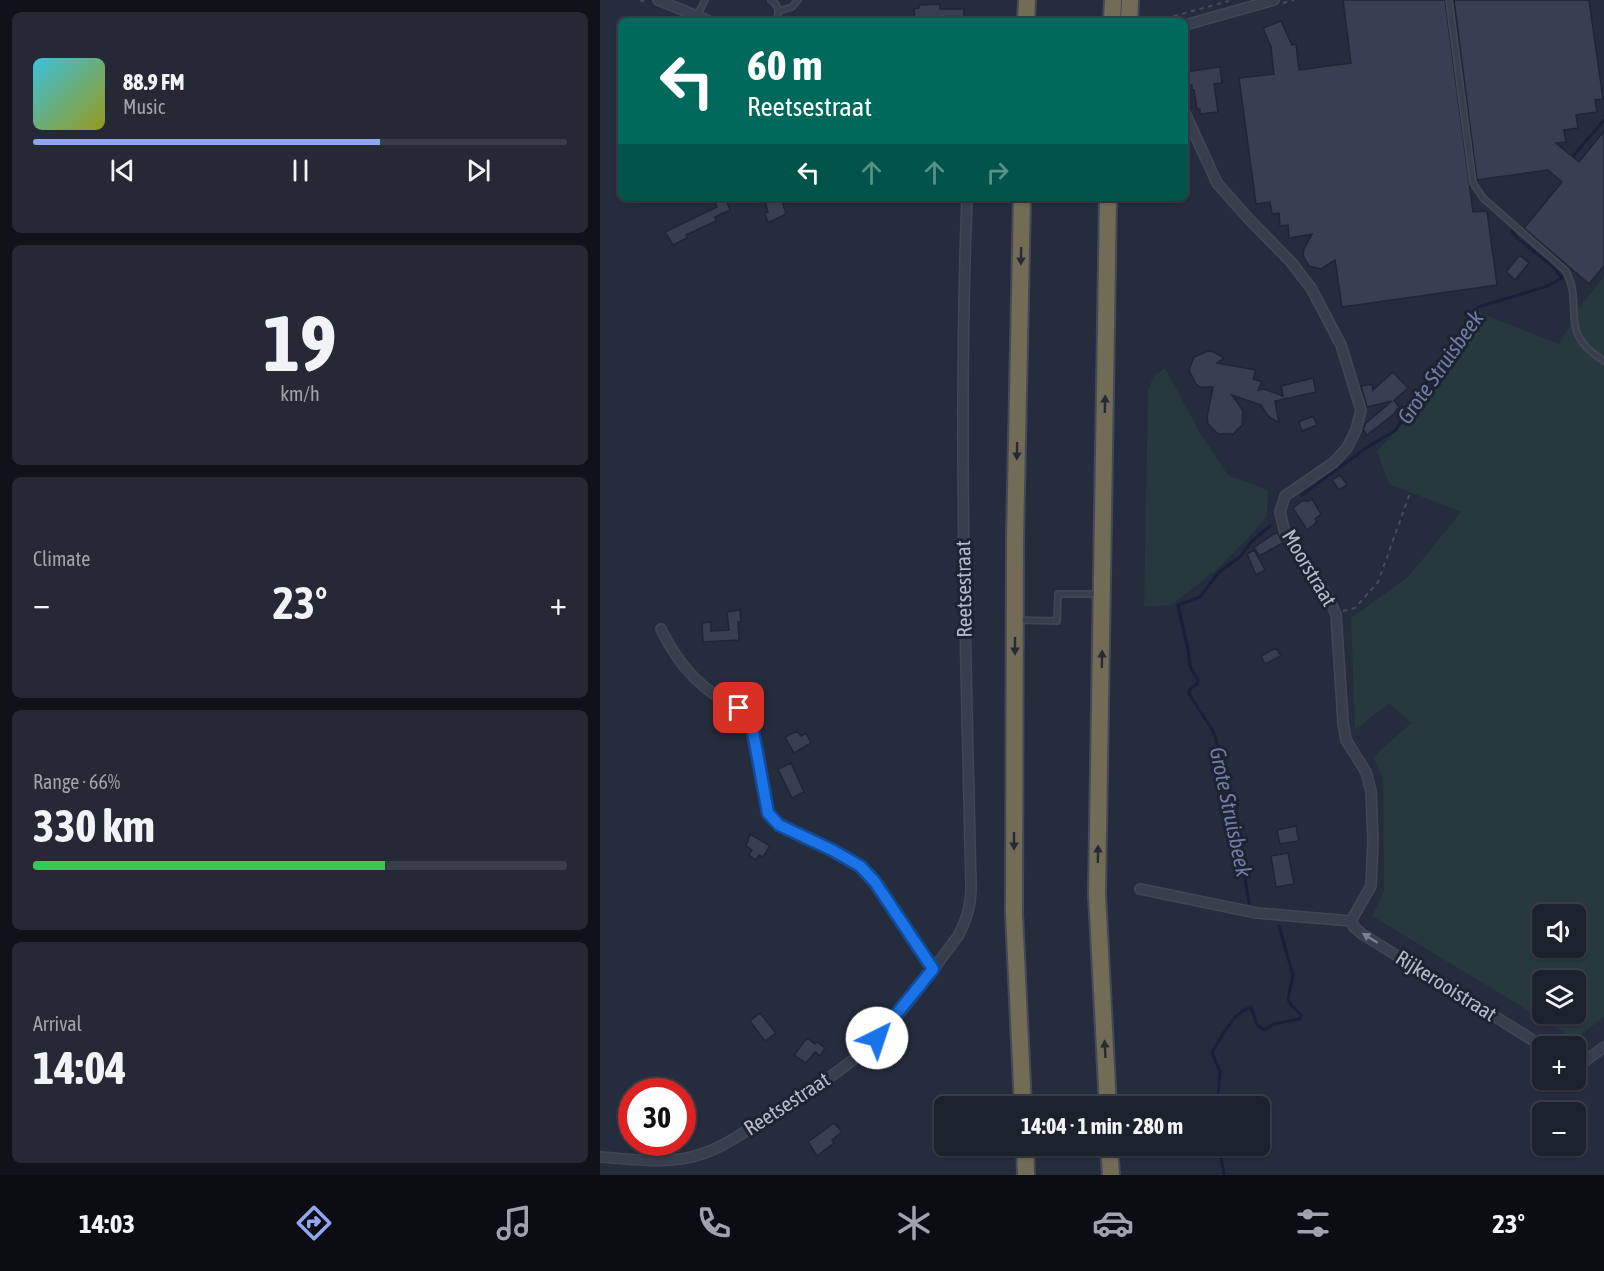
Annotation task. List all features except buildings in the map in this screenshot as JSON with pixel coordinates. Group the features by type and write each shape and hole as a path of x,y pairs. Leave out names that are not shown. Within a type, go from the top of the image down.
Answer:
{"highway":[{"path":"1026,0 1026,18"},
{"path":"1113,0 1122,14"},
{"path":"1022,201 1015,620 1014,913 1022,1096"},
{"path":"1106,1096 1097,894 1108,201"},
{"path":"1025,1156 1026,1175"},
{"path":"1110,1156 1111,1175"}],"street":[{"path":"658,0 702,18"},
{"path":"1188,24 1274,0"},
{"name":"Moorstraat","path":"1188,120 1217,183 1291,262 1311,288 1341,345 1361,410 1356,430 1347,448 1333,463 1285,496 1280,512 1285,533 1328,595 1336,614 1346,740 1366,772 1371,791 1373,841 1371,886 1351,921"},
{"name":"Reetsestraat","path":"600,1157 668,1160 707,1153 831,1076 877,1038 933,969 965,923 971,901 972,886 962,479 962,360 967,201"},
{"path":"661,628 670,646 699,682 711,692 739,708 749,719 766,806 773,820 860,866 875,882 933,969"},
{"path":"1140,889 1257,913 1351,921"},
{"name":"Rijkerooistraat","path":"1351,921 1362,934 1532,1040"},
{"path":"1586,1060 1604,1047"}],"lane":[{"path":"697,16 705,0"},
{"path":"771,0 776,3 779,11 777,18"},
{"path":"779,11 792,7 798,0"},
{"path":"1449,0 1473,183 1483,198 1566,271 1571,282 1573,318 1579,340 1589,352 1604,361"},
{"path":"1015,620 1057,621 1059,594 1102,594"}],"path":[{"path":"1169,18 1234,0"},
{"path":"1336,614 1355,608 1378,582 1410,493"}],"shaded area":[{"path":"1604,277 1604,1017 1579,1036 1570,1036 1550,1024 1586,1024 1586,970 1532,970 1532,1013 1372,916 1384,891 1383,779 1373,757 1411,723 1389,703 1355,730 1351,618 1408,577 1461,512 1389,484 1377,451 1419,402 1480,313 1559,344 1583,302"},
{"path":"1165,368 1199,431 1228,475 1268,490 1267,516 1215,571 1171,605 1144,607 1148,389 1154,376"}],"waterway":[{"name":"Grote Struisbeek","path":"1574,155 1604,120"},
{"name":"Grote Struisbeek","path":"1302,495 1366,448 1396,430 1413,399 1434,376 1478,307 1548,286 1562,278 1553,267 1512,231"},
{"name":"Grote Struisbeek","path":"1249,903 1227,773 1213,731 1189,694 1190,689 1197,684 1198,680 1190,666 1178,605 1200,597 1219,572 1240,557 1252,541 1270,526"},
{"name":"Grote Struisbeek","path":"1218,1096 1220,1072 1212,1052 1238,1014 1251,1007 1257,1025 1264,1030 1274,1024 1300,1019 1301,1015 1288,999 1293,975 1279,926"},
{"name":"Grote Struisbeek","path":"1221,1156 1224,1175"}],"route":[{"path":"739,708 745,713 752,726 768,813 773,820 860,866 875,882 933,969 877,1038"}]}
